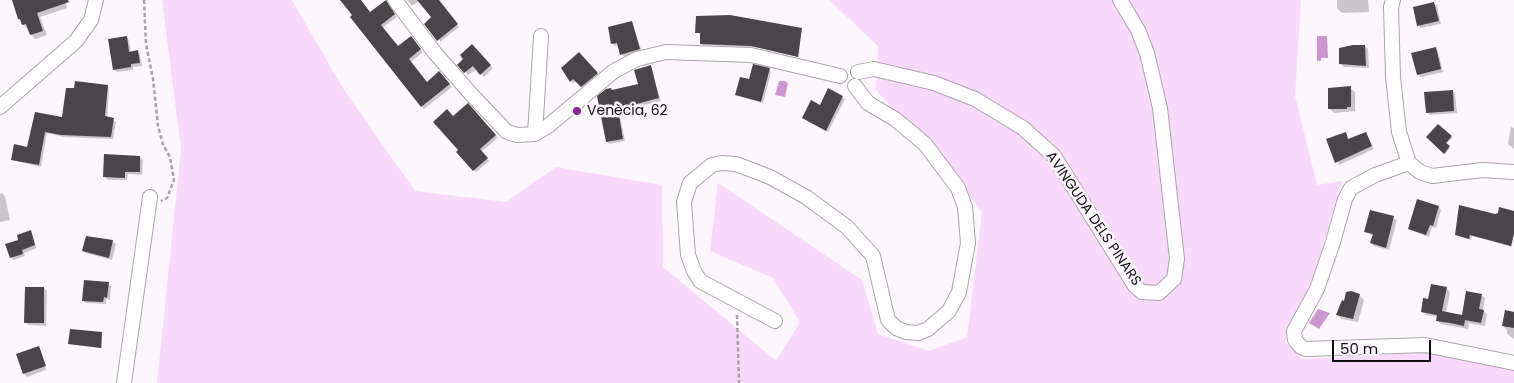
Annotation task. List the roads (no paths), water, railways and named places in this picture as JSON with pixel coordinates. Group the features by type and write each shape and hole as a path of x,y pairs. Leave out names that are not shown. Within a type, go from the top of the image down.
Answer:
{"street":[{"path":"0,107 76,41 91,20 96,0"},
{"path":"395,0 435,53 470,94 507,132 517,135 535,134 548,126 614,72 637,59 666,52 751,55 840,76"},
{"name":"AVINGUDA DELS PINARS","path":"858,72 874,69 934,84 974,99 1023,128 1054,156 1135,286 1142,292 1158,293 1174,279 1177,259 1160,108 1147,53 1138,30 1120,0"},
{"path":"1393,0 1391,7 1393,76 1399,132 1409,163 1420,172 1432,176 1483,170 1514,172"},
{"path":"535,134 541,36"},
{"path":"849,68 858,72 860,78 855,86 843,85 840,76 843,70 849,68"},
{"path":"774,321 700,281 688,255 684,202 690,184 704,169 722,163 750,168 806,197 847,227 873,256 888,320 896,328 912,332 928,329 949,311 959,292 968,243 965,207 958,188 925,144 895,119 868,103 855,86"},
{"path":"1409,163 1375,175 1351,188 1345,199 1317,289 1294,331 1295,340 1301,348 1425,345 1514,363"},
{"path":"124,383 150,202"}],"place":[{"name":"Venècia, 62","path":"577,111"}]}
